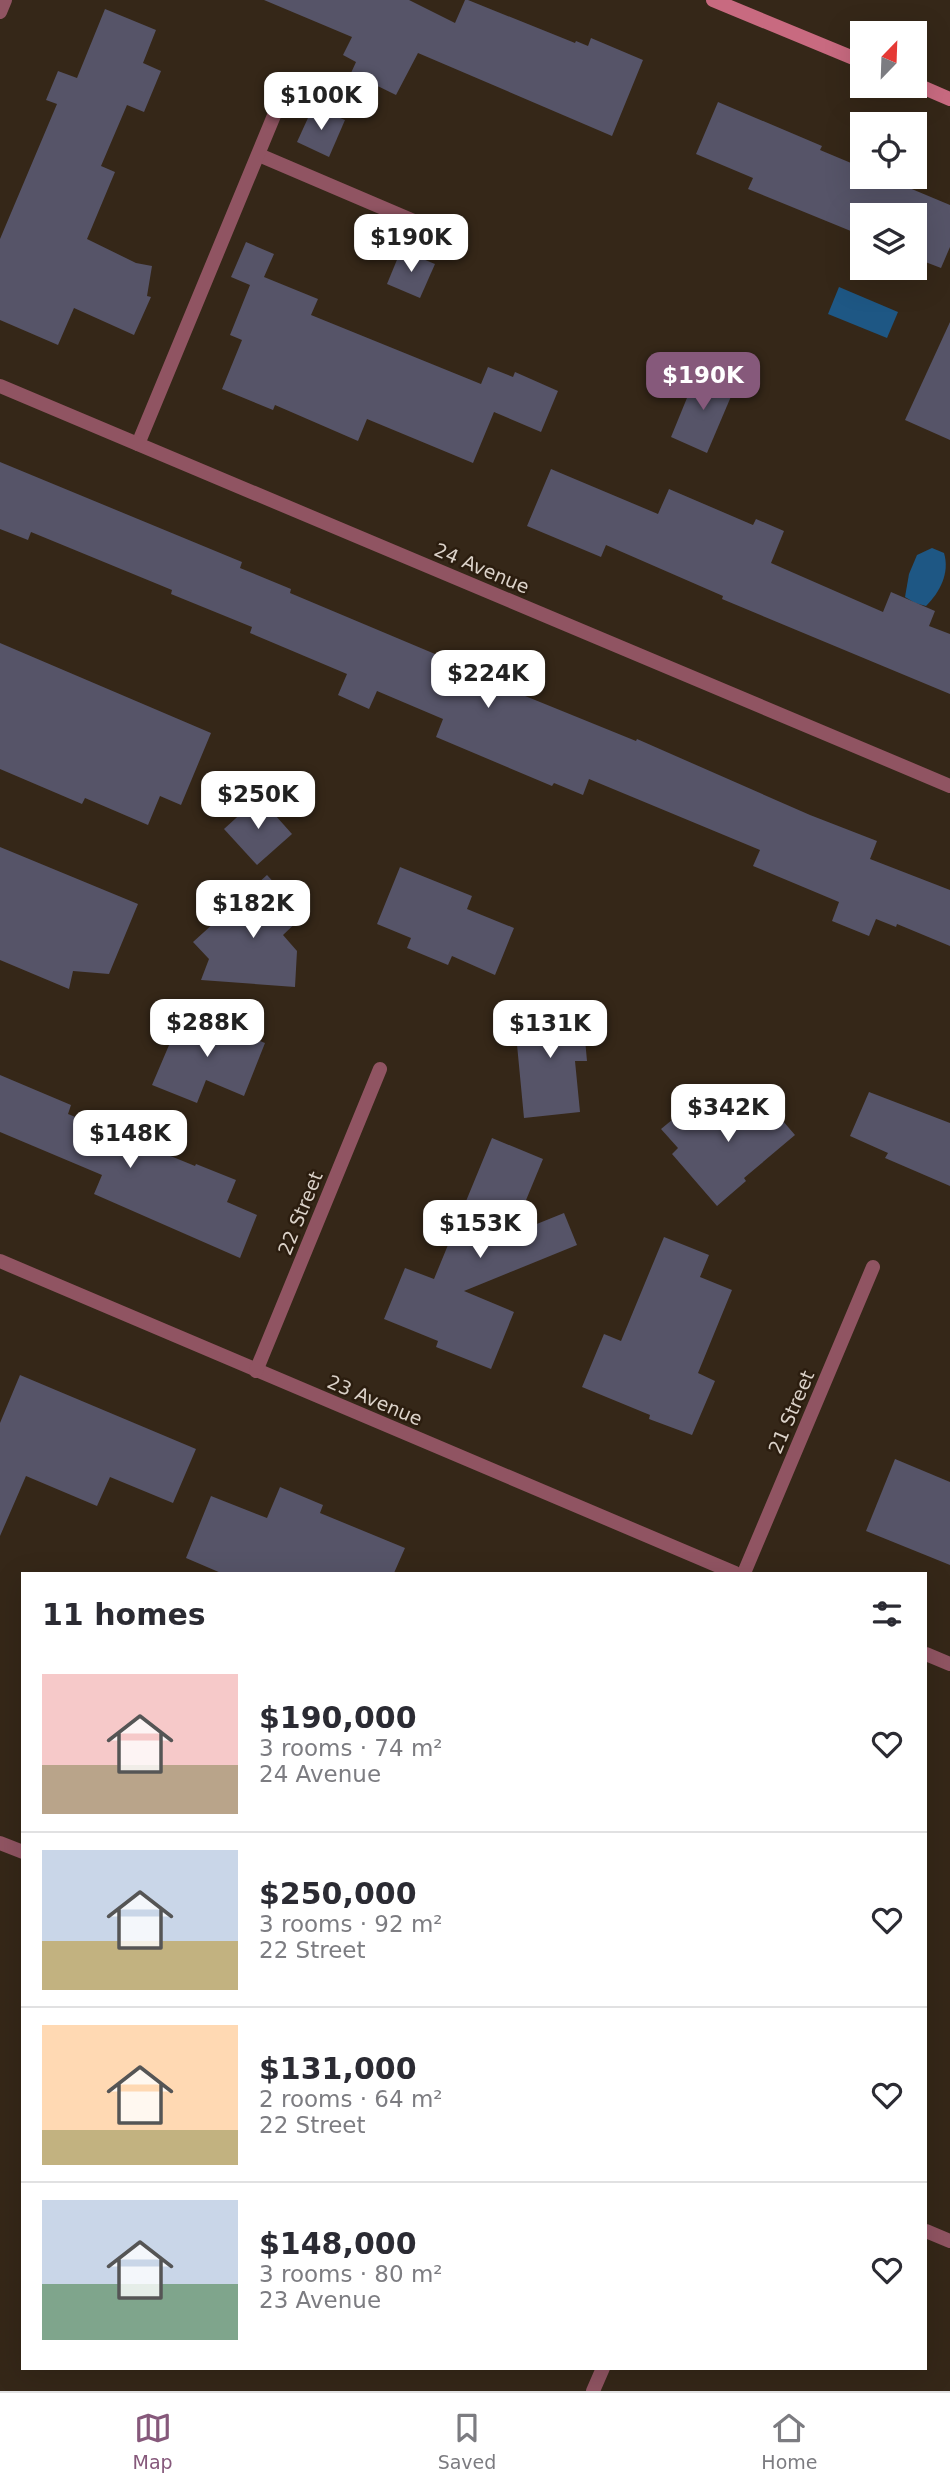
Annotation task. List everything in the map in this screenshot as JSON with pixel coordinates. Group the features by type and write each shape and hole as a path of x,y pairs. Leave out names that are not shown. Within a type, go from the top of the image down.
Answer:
{"street":[{"path":"0,12 5,0"},
{"path":"713,0 850,57"},
{"path":"138,444 285,89"},
{"path":"928,90 950,99"},
{"path":"259,155 437,231"},
{"name":"24 Avenue","path":"0,386 950,786"},
{"name":"22 Street","path":"256,1371 380,1069"},
{"name":"23 Avenue","path":"0,1261 733,1572"},
{"name":"21 Street","path":"744,1572 873,1267"},
{"path":"927,1654 950,1664"},
{"path":"0,1843 21,1851"},
{"path":"927,2231 950,2241"},
{"path":"593,2391 602,2370"}],"water":[{"path":"839,287 898,312 887,338 828,314"},
{"path":"932,548 944,553 946,568 936,595 926,606 905,597 909,574 917,555"}],"building":[{"path":"264,0 409,0 455,23 465,0 468,0 575,43 576,41 588,46 591,38 643,60 612,136 418,53 396,95 351,73 356,62 343,55 352,37"},
{"path":"105,9 156,30 143,63 161,71 144,112 127,105 101,166 115,172 87,239 136,263 152,266 147,296 151,297 134,335 74,308 58,345 0,320 0,239 57,104 46,100 58,71 77,78"},
{"path":"718,102 822,146 820,150 850,163 850,189 912,189 950,205 950,247 941,268 927,263 927,203 850,203 850,231 748,189 753,178 696,154"},
{"path":"313,107 345,120 329,157 297,142"},
{"path":"246,242 274,254 264,277 318,299 311,315 481,384 488,367 513,377 515,372 558,391 541,432 494,412 473,463 367,419 358,441 275,405 273,410 222,389 242,340 230,335 250,285 231,277"},
{"path":"401,250 435,264 420,298 387,284"},
{"path":"950,322 950,440 905,420"},
{"path":"698,371 735,387 707,453 671,437"},
{"path":"0,462 242,562 240,568 291,589 290,593 504,683 503,687 636,741 637,739 810,815 877,841 870,859 950,890 950,946 897,924 896,927 876,919 869,936 832,921 839,902 753,866 760,850 589,779 583,795 554,783 552,786 436,737 443,719 377,691 369,709 338,695 347,674 250,633 252,627 171,594 172,590 31,532 28,540 0,529"},
{"path":"551,469 658,514 669,489 753,525 756,519 784,531 771,563 883,612 891,592 935,611 929,626 950,634 950,694 722,599 723,596 606,545 601,557 527,526"},
{"path":"0,643 211,733 181,805 160,796 148,825 85,798 82,804 0,769"},
{"path":"259,797 292,834 257,865 224,829"},
{"path":"0,847 138,904 109,974 73,971 69,989 0,960"},
{"path":"400,867 472,896 467,909 514,928 495,975 452,956 448,965 407,948 411,938 377,924"},
{"path":"267,875 304,915 283,935 297,951 295,987 201,980 209,959 193,942"},
{"path":"582,1006 587,1061 575,1061 580,1112 524,1118 514,1013"},
{"path":"184,1010 265,1043 244,1096 206,1080 197,1103 152,1085"},
{"path":"0,1075 71,1105 68,1114 236,1180 227,1202 257,1215 240,1258 94,1194 102,1175 0,1132"},
{"path":"752,1085 795,1135 744,1178 746,1181 717,1206 672,1154 678,1148 661,1129 684,1110 700,1129"},
{"path":"869,1092 950,1123 950,1186 885,1158 888,1153 850,1136"},
{"path":"492,1138 543,1159 512,1234 564,1213 577,1245 464,1291 514,1312 491,1369 436,1347 438,1341 384,1319 405,1268 434,1279"},
{"path":"664,1237 709,1255 700,1277 732,1290 698,1373 715,1381 692,1435 649,1419 650,1415 582,1387 604,1334 621,1341"},
{"path":"20,1375 196,1449 173,1503 110,1477 97,1506 26,1476 0,1536 0,1423"},
{"path":"895,1459 950,1482 950,1565 866,1531"},
{"path":"280,1487 323,1505 320,1513 405,1548 394,1572 219,1572 186,1558 211,1496 267,1518"}]}
